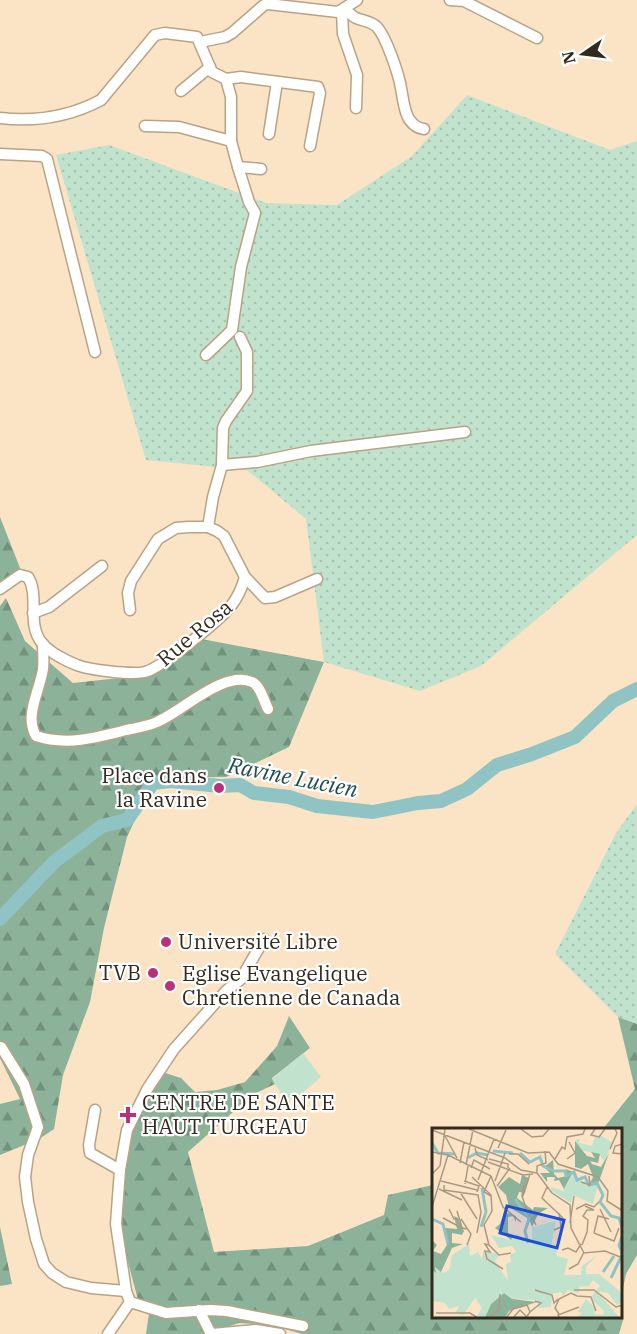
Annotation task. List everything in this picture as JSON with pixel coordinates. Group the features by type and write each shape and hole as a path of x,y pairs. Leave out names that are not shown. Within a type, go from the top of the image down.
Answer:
{"street":[{"path":"343,10 357,0"},
{"path":"450,0 464,1 537,38"},
{"path":"200,42 225,38 264,5 272,3 343,10 372,24 381,33 400,82 404,109 410,121 420,129 424,129"},
{"path":"343,10 344,34 357,75 356,108"},
{"path":"0,118 24,121 44,120 84,108 101,100 151,39 158,34 192,36 200,42 215,75 226,79 241,76 318,87 320,91 310,146"},
{"path":"181,91 210,68"},
{"path":"206,355 232,330 241,267 255,213 249,202 231,141 231,98 226,79"},
{"path":"269,134 277,82"},
{"path":"145,126 179,127 231,141"},
{"path":"0,153 42,156 47,159 95,352"},
{"path":"238,167 261,169"},
{"path":"130,610 128,593 131,582 158,538 176,528 208,527 222,465 223,428 247,391 247,352 240,337"},
{"path":"222,465 465,432"},
{"name":"Rue Rosa","path":"43,644 78,666 124,673 144,673 165,663 230,608 241,591 246,577 224,536 208,527"},
{"path":"33,613 49,607 102,566"},
{"path":"0,589 20,576 28,577 32,586 36,632 43,644 43,669 31,718 32,729 36,736 49,740 78,741 155,723 194,699 236,680 250,680 256,684 268,709"},
{"path":"246,577 265,598 316,579"},
{"path":"108,1334 128,1296 117,1224 120,1170 127,1130 148,1088 174,1048 226,991 241,979 264,939"},
{"path":"1,1047 24,1084 38,1127 28,1155 24,1177 27,1202 36,1239 44,1264 52,1273 66,1282 128,1296 165,1313 199,1310 227,1311 303,1326"},
{"path":"95,1110 89,1145 90,1153 120,1170"},
{"path":"199,1310 212,1334 256,1330 280,1334"}],"green space":[{"path":"467,95 610,150 637,141 637,535 481,666 420,691 324,662 306,519 247,470 146,460 56,155 109,145 266,203 337,205 412,156"},
{"path":"0,517 22,573 0,585"},
{"path":"6,598 25,641 73,683 156,674 196,638 324,662 289,747 226,777 155,778 127,837 104,928 90,1002 63,1075 54,1129 39,1139 0,1155 0,1104 20,1099 0,1058 0,606"},
{"path":"637,804 637,1024 618,1017 555,954 616,833"},
{"path":"289,1016 310,1048 272,1078 275,1084 248,1097 188,1152 214,1252 308,1246 384,1215 388,1195 432,1185 432,1319 622,1319 622,1315 623,1320 619,1334 302,1334 271,1325 239,1323 206,1334 146,1334 149,1313 138,1300 121,1236 120,1165 132,1121 162,1072 181,1078 195,1092 217,1090 245,1082 277,1046"},
{"path":"618,1017 637,1024 637,1255 626,1274 622,1293 622,1128 604,1128 635,1089"},
{"path":"303,1053 321,1077 301,1094 285,1100 272,1079"},
{"path":"0,1227 12,1284 0,1286"}],"waterway":[{"name":"Ravine Lucien","path":"0,919 54,862 102,826 127,820 153,783 171,781 220,786 240,785 254,793 289,797 317,806 373,812 441,801 467,789 497,765 575,737 613,701 637,689"}],"place":[{"name":"Place dans la Ravine","path":"219,788"},
{"name":"Université Libre","path":"166,942"},
{"name":"TVB","path":"153,973"},
{"name":"Eglise Evangelique Chretienne de Canada","path":"170,986"},
{"name":"CENTRE DE SANTE HAUT TURGEAU","path":"128,1115"}]}
